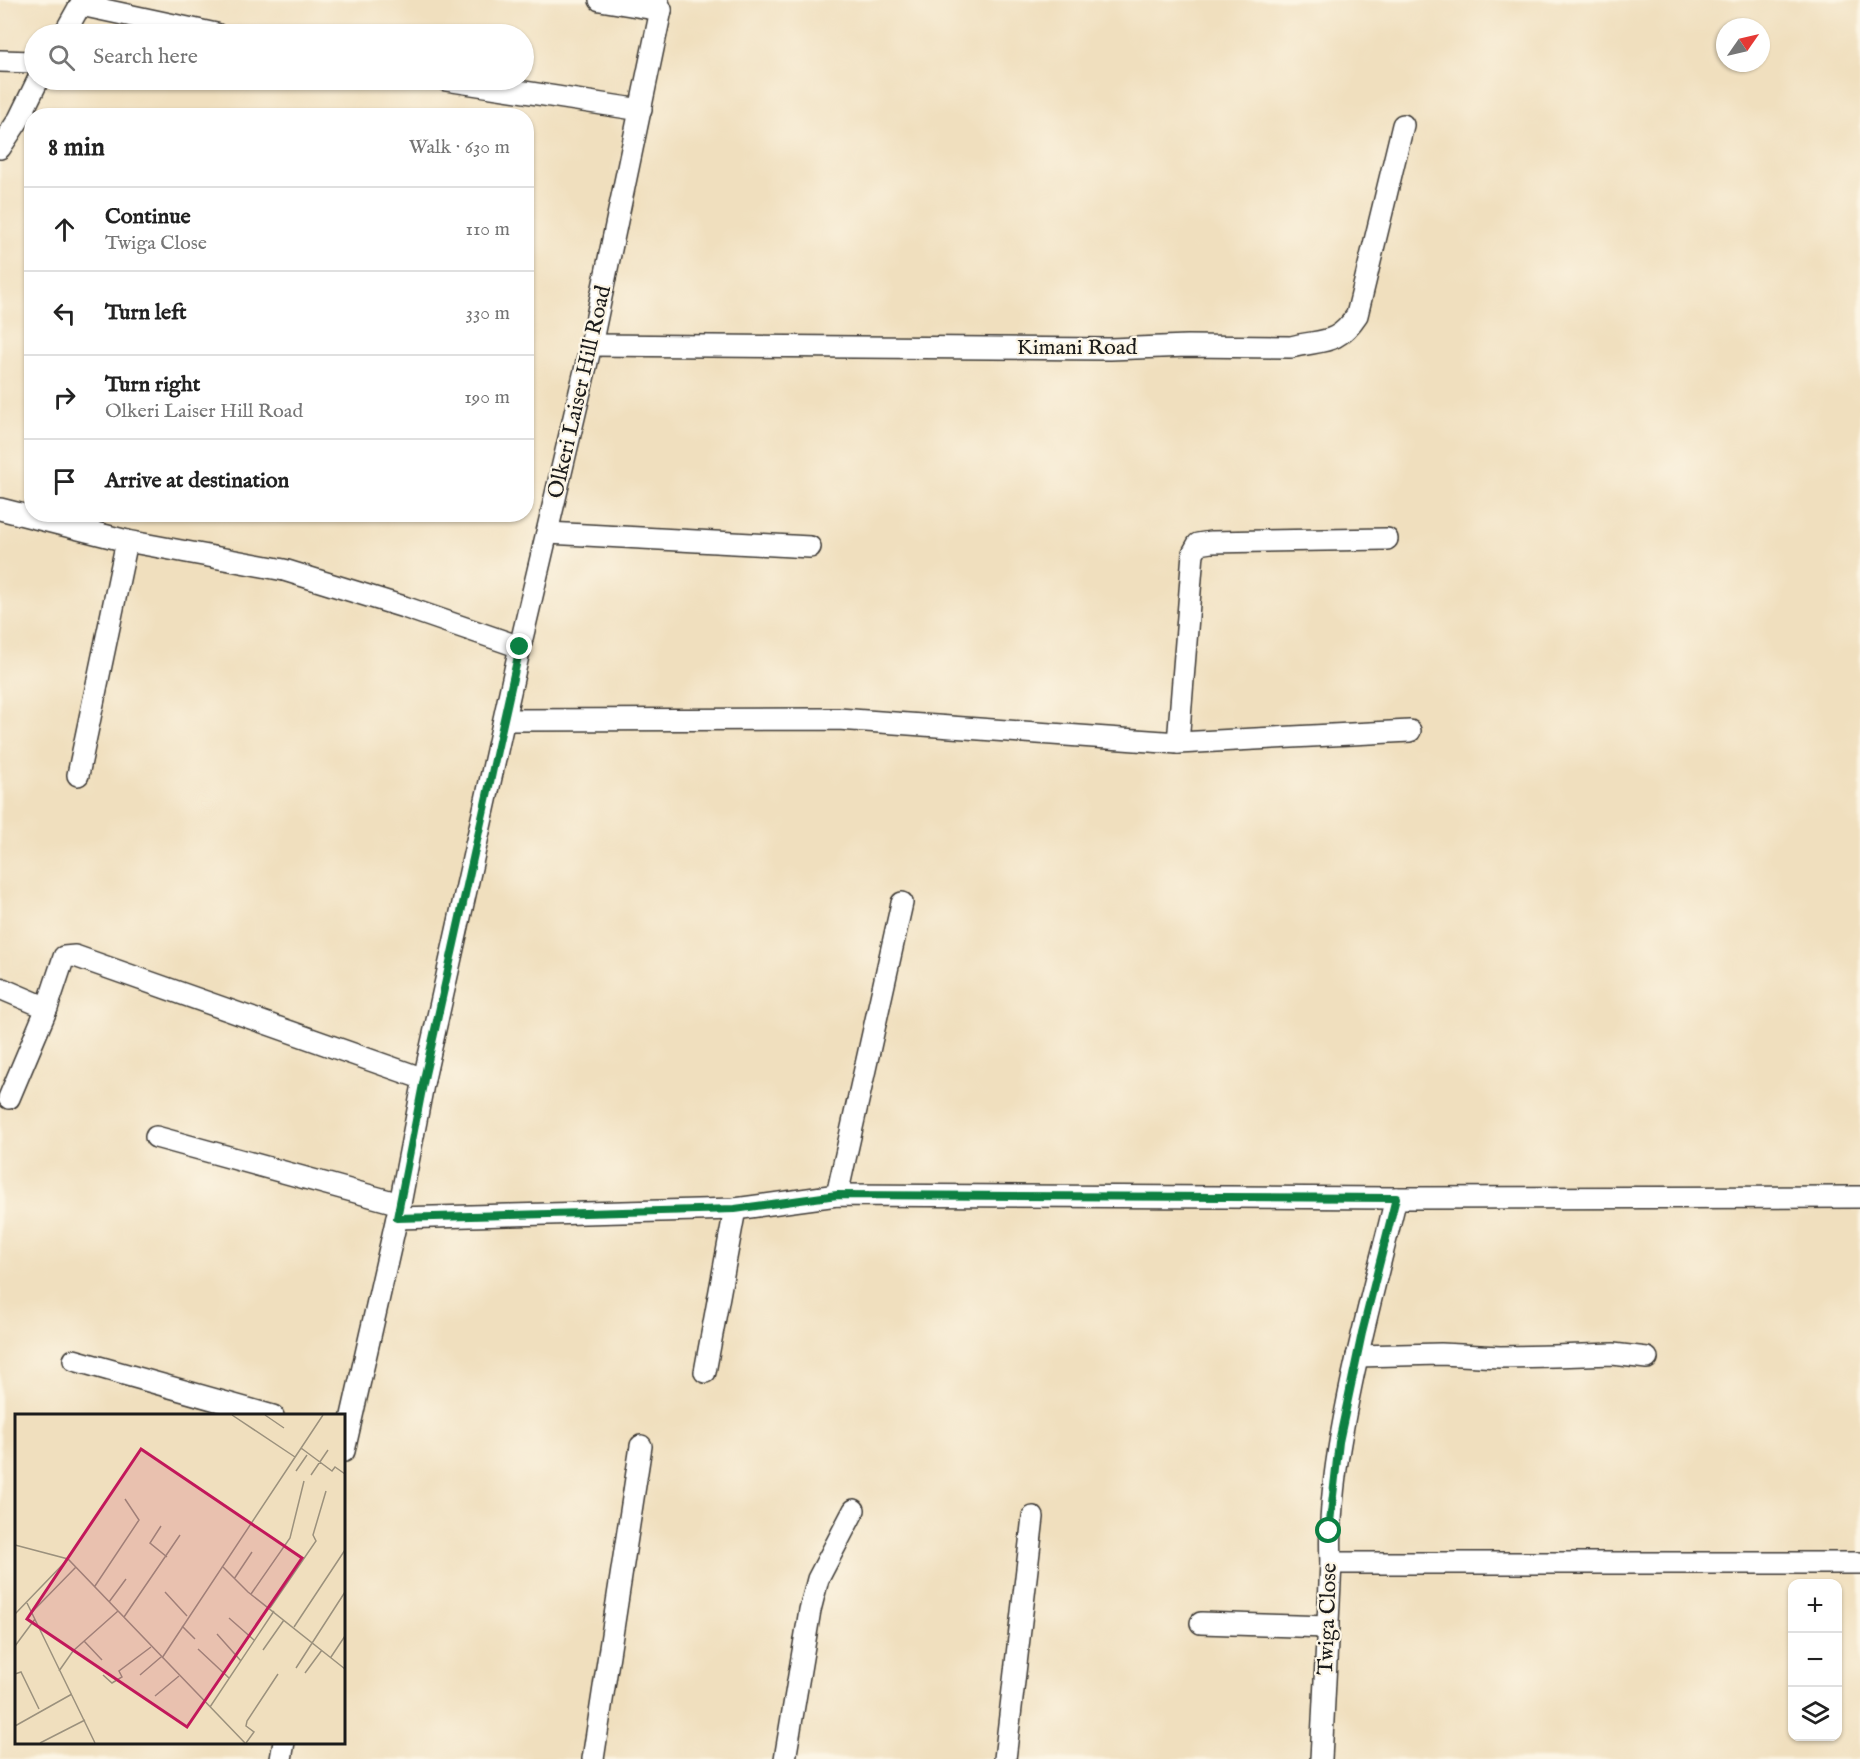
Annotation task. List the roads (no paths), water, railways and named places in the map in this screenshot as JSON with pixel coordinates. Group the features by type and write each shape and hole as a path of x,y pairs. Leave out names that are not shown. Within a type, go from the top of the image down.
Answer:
{"street":[{"path":"600,0 659,5"},
{"path":"70,24 82,2 174,24"},
{"name":"Olkeri Laiser Hill Road","path":"345,1437 398,1211 424,1079 520,647 591,345 641,110 659,5"},
{"path":"0,61 24,62"},
{"path":"25,108 34,90"},
{"path":"511,90 641,110"},
{"path":"0,148 24,109"},
{"name":"Kimani Road","path":"591,345 1110,349 1187,346 1291,347 1305,343 1318,344 1348,329 1356,315 1403,125"},
{"path":"0,508 24,514"},
{"path":"54,522 127,541 284,570 404,607 520,647"},
{"path":"548,533 810,547"},
{"path":"1178,743 1193,553 1198,544 1387,538"},
{"path":"78,775 127,541"},
{"path":"505,720 838,719 1178,743 1410,731"},
{"path":"837,1195 902,903"},
{"path":"9,1098 47,1008 64,957 75,956 424,1079"},
{"path":"0,988 47,1008"},
{"path":"156,1137 398,1211 735,1209 837,1195 1396,1198 1860,1197"},
{"name":"Twiga Close","path":"1321,1759 1331,1563 1329,1531 1339,1442 1357,1356 1396,1198"},
{"path":"705,1372 735,1209"},
{"path":"1357,1356 1613,1354 1647,1358"},
{"path":"74,1360 266,1414"},
{"path":"593,1759 641,1446"},
{"path":"785,1759 810,1610 818,1579 854,1510"},
{"path":"1005,1759 1033,1517"},
{"path":"1331,1563 1860,1563"},
{"path":"1201,1623 1328,1627"},
{"path":"281,1759 284,1744"}]}
